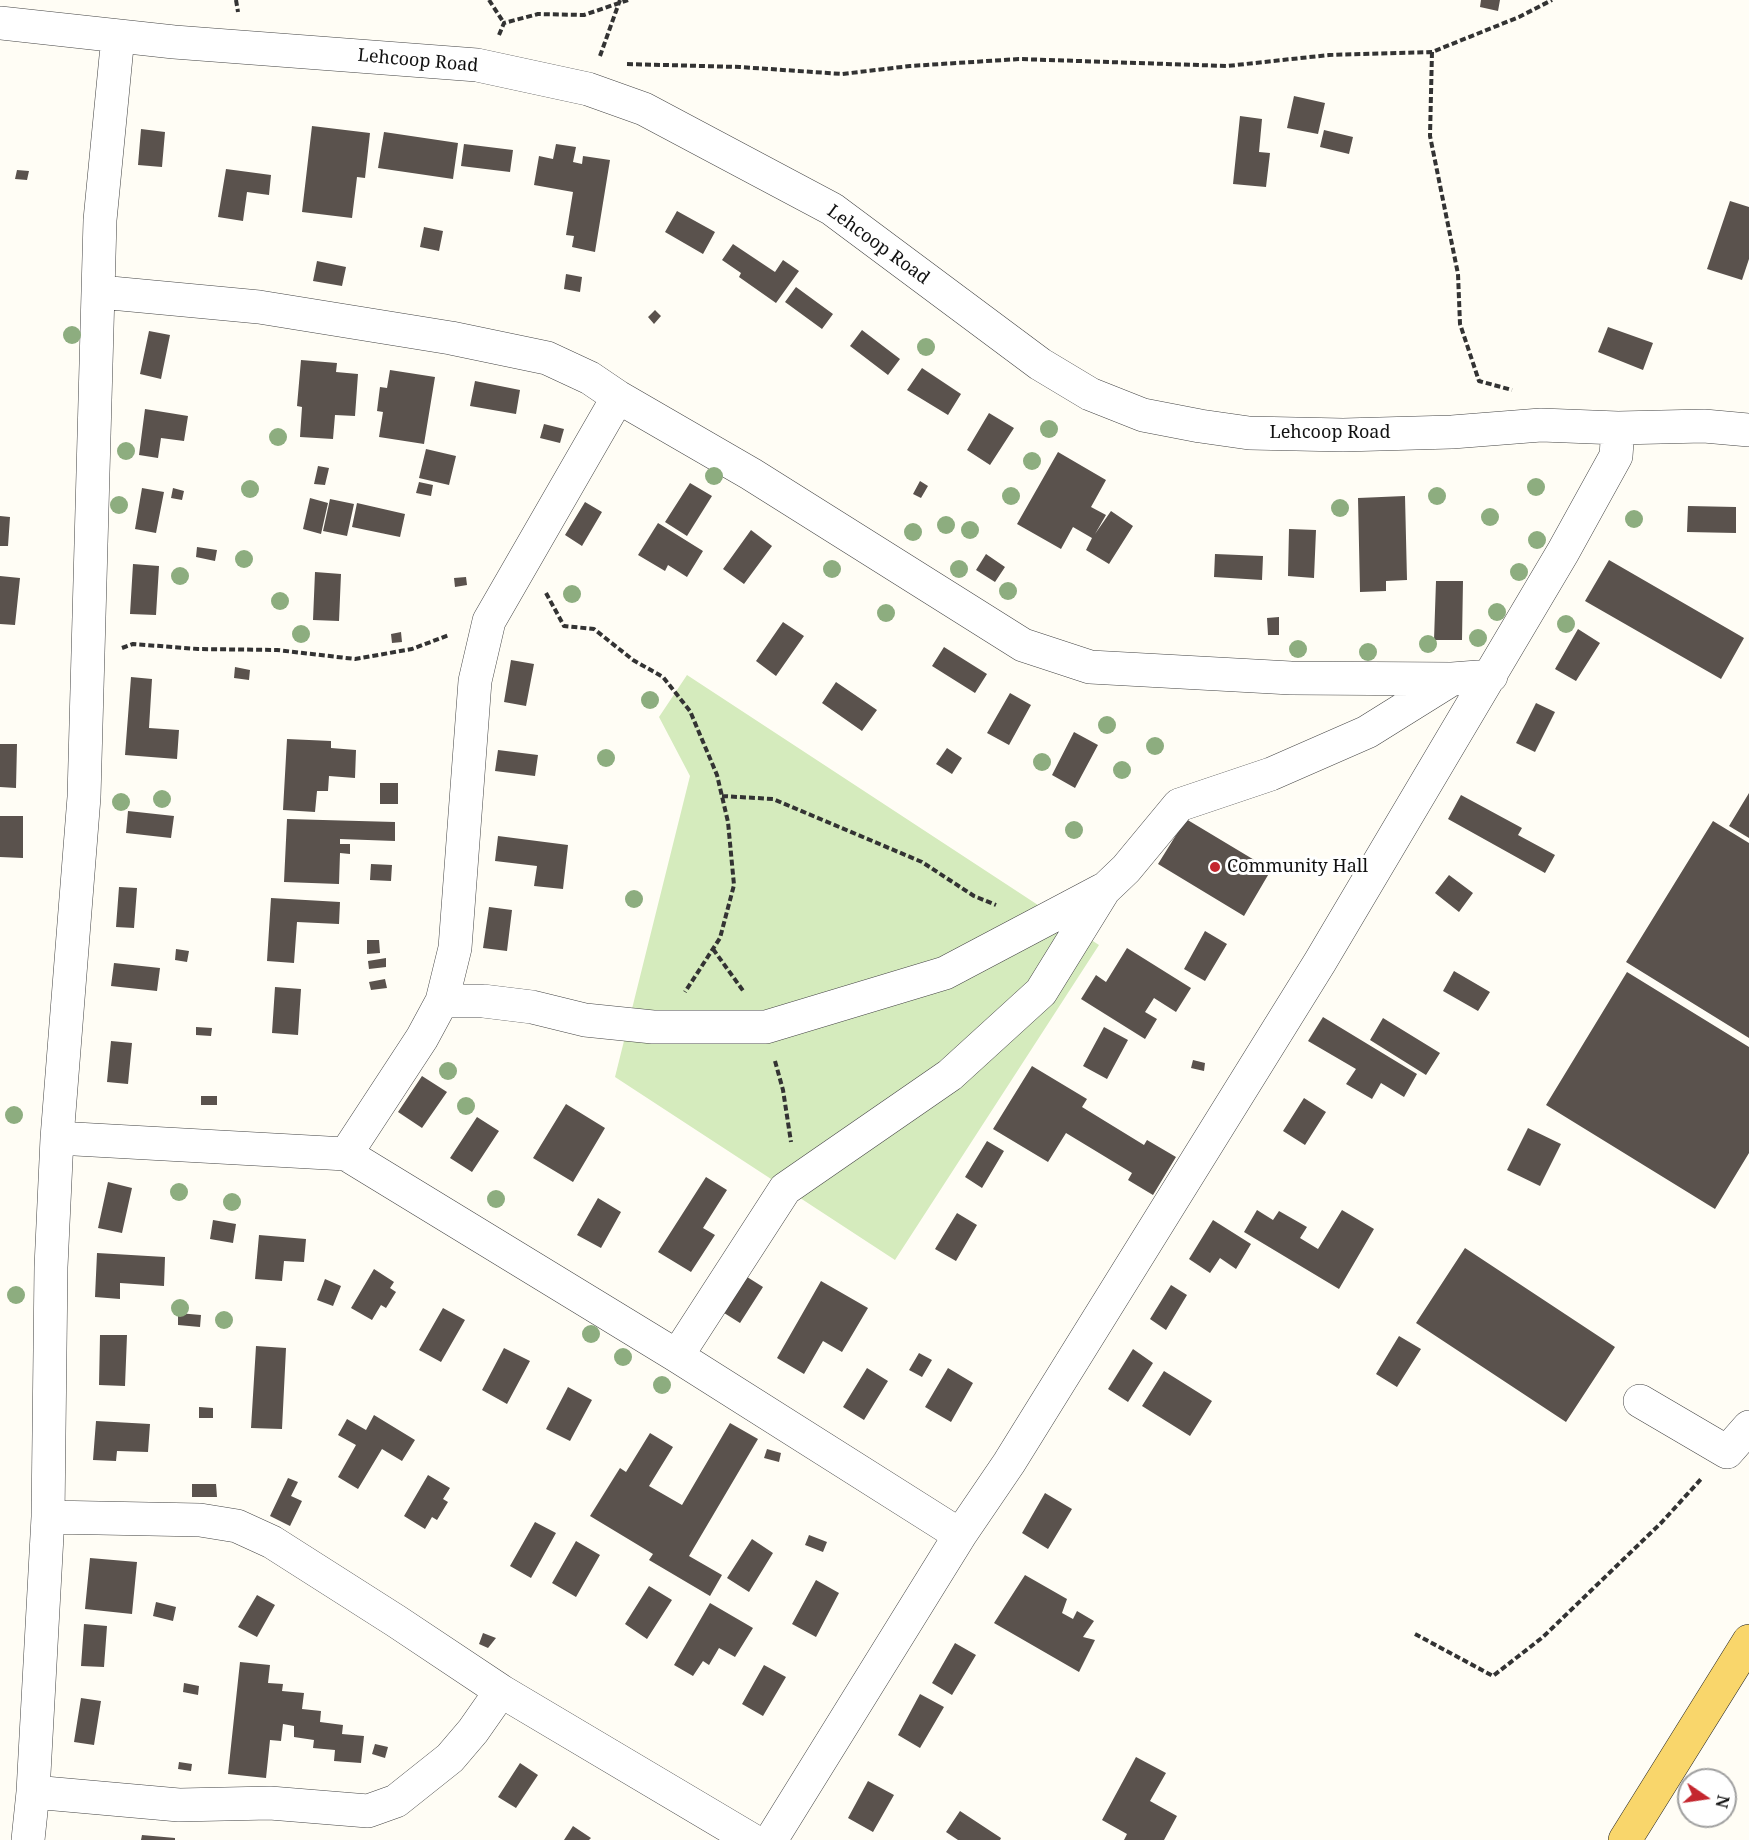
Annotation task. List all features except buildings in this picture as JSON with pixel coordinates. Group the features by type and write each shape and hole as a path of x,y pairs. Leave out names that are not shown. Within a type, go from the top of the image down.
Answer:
{"main road":[{"path":"1625,1840 1749,1641"}],"street":[{"name":"Lehcoop Road","path":"0,23 118,36 593,76 644,110 832,209 1040,364 1090,394 1143,415 1249,433 1319,435 1452,432 1541,425 1618,428 1704,426 1749,430"},
{"path":"28,1840 33,1792 48,1517 51,1267 57,1138 84,797 100,292 100,220 118,36"},
{"path":"100,292 259,307 472,342 547,358 590,378 618,397 751,474 1023,645 1090,667 1291,678 1452,679 1491,676"},
{"path":"346,1154 422,1038 441,1001 454,948 475,681 489,621 618,397"},
{"path":"771,1840 960,1535 1009,1463 1314,972 1563,552 1616,456 1618,428"},
{"path":"677,1356 785,1189 950,1075 1041,992 1104,890 1126,868 1179,805 1271,774 1367,732 1452,679"},
{"path":"441,1001 483,1001 532,1007 585,1020 653,1027 766,1027 945,973 1104,890"},
{"path":"57,1138 346,1154 677,1356 960,1535"},
{"path":"1641,1401 1727,1452 1749,1427"},
{"path":"48,1517 200,1520 237,1526 272,1542 501,1691 752,1840"},
{"path":"33,1792 179,1805 270,1803 368,1811 396,1802 450,1758 473,1731 501,1691"}],"path":[{"path":"489,0 504,23"},
{"path":"504,23 538,14 584,15 628,0"},
{"path":"619,2 593,76 740,67 842,74 910,66 1019,59 1227,66 1329,55 1432,52 1519,17 1552,0"},
{"path":"477,65 494,45 504,23"},
{"path":"1432,52 1430,136 1458,274 1460,324 1479,381 1539,398 1541,425"},
{"path":"527,558 564,626 594,629 633,660 663,677 690,711 717,775 728,822 734,885 720,938 669,1015 653,1027"},
{"path":"88,658 133,644 198,649 277,650 355,659 412,649 489,621"},
{"path":"722,796 773,798 922,862 974,896 1005,909"},
{"path":"1415,1634 1493,1676 1544,1637 1662,1521 1727,1452"}],"green space":[{"path":"687,675 1099,945 895,1260 615,1077 690,776 659,717"}],"place":[{"name":"Community Hall","path":"1215,867"}]}
